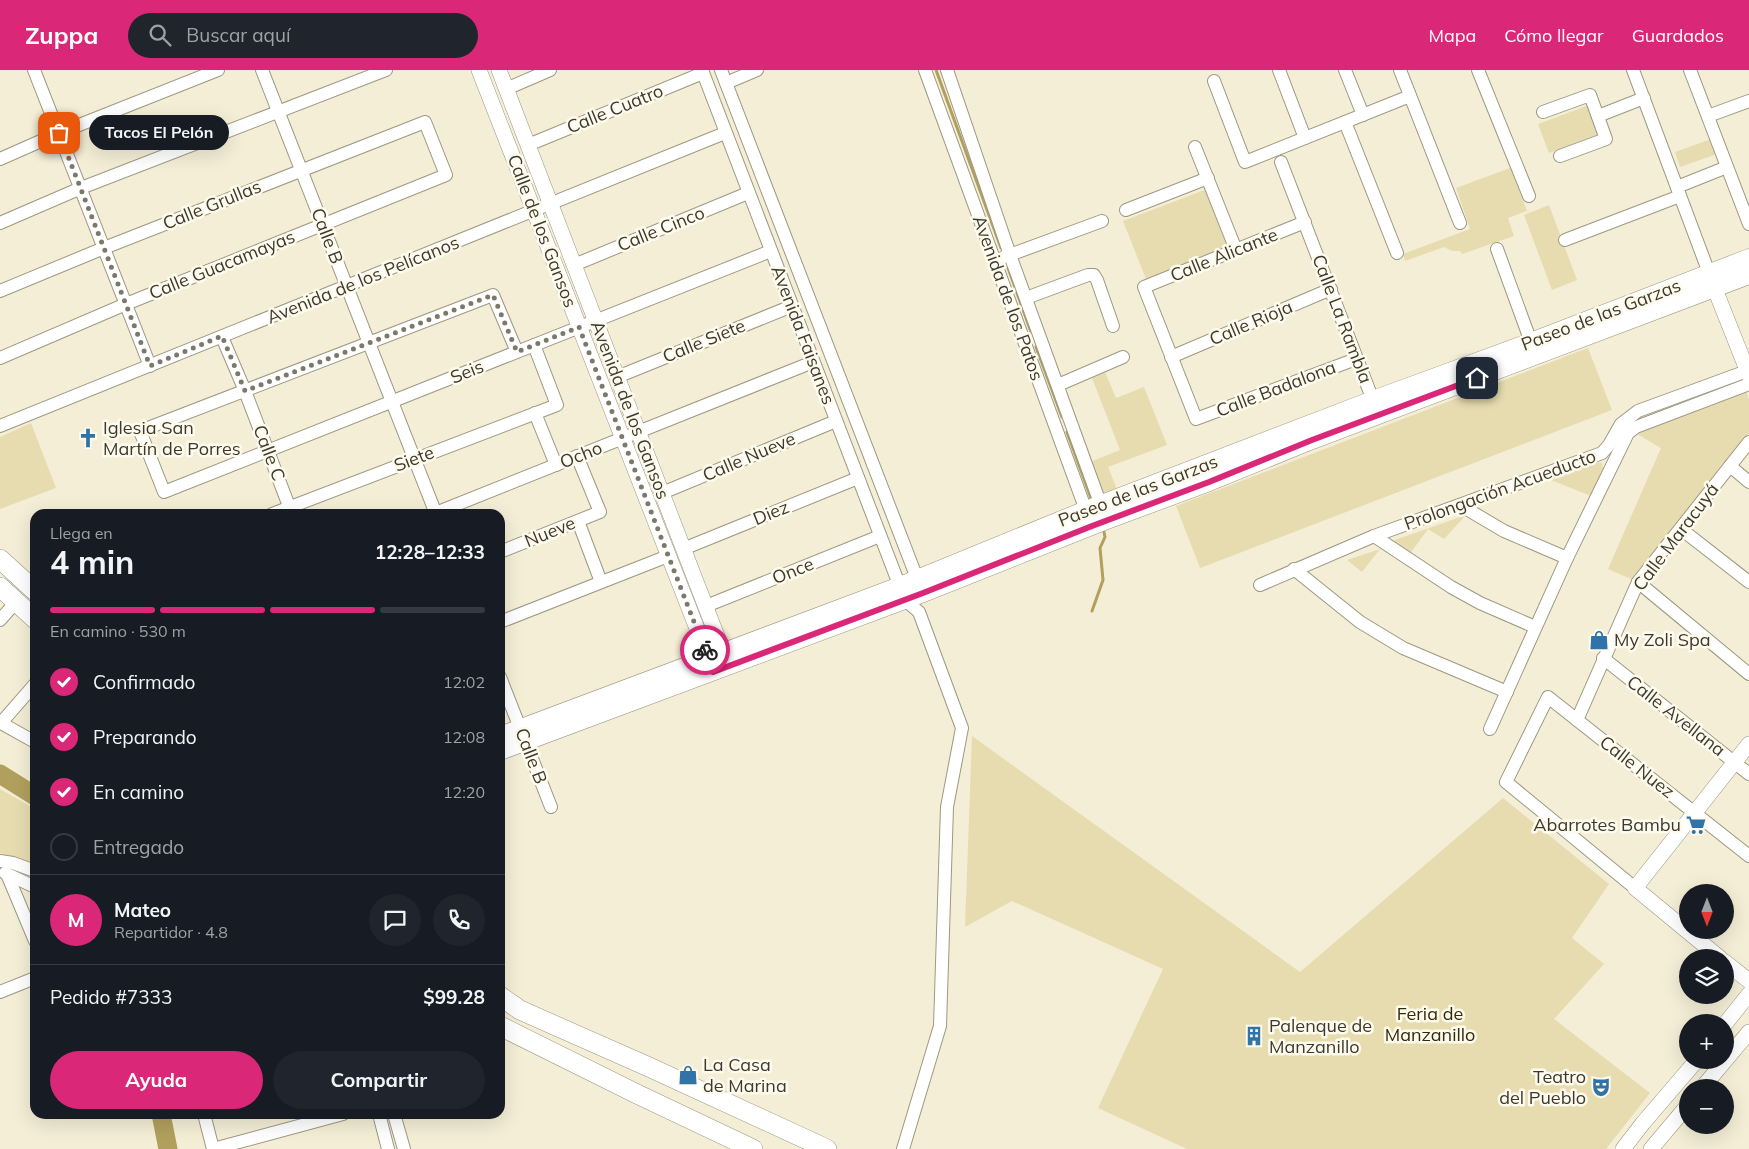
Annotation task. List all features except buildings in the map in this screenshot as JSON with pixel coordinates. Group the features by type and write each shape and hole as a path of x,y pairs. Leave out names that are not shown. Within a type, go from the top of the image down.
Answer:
{"main road":[{"name":"Paseo de las Garzas","path":"1376,407 1532,342 1712,281 1749,258"},
{"path":"505,748 523,735 902,593 1096,515 1209,482 1312,440 1376,407 1712,281 1749,275"},
{"path":"0,559 30,586"},
{"path":"0,587 30,615"},
{"path":"505,736 523,735"},
{"path":"505,1000 520,1010 827,1149"},
{"path":"505,1028 753,1149"}],"street":[{"path":"34,70 150,366"},
{"path":"0,159 59,133 218,70"},
{"name":"Calle B","path":"262,70 433,509"},
{"path":"0,223 80,188 386,70"},
{"name":"Calle de los Gansos","path":"479,70 668,556 718,662"},
{"name":"Avenida de los Gansos","path":"499,70 706,606 718,662"},
{"path":"506,89 550,70"},
{"name":"Avenida Faisanes","path":"721,70 920,586"},
{"path":"726,83 758,70"},
{"name":"Avenida de los Patos","path":"925,70 994,260 1096,515"},
{"name":"Avenida de los Patos","path":"947,70 1010,254 1058,385 1096,515"},
{"path":"1279,70 1304,138"},
{"path":"1345,70 1363,115"},
{"path":"1400,70 1460,223"},
{"path":"1478,70 1529,196"},
{"path":"1633,70 1748,376"},
{"path":"1690,70 1726,164 1745,203 1749,224"},
{"name":"Avenida Faisanes","path":"702,71 902,593"},
{"name":"Calle Cuatro","path":"528,145 702,71"},
{"path":"1214,82 1245,162 1410,96"},
{"path":"1543,112 1590,95 1597,113 1606,139 1560,156"},
{"path":"1597,113 1642,95"},
{"path":"1708,116 1749,101"},
{"name":"Calle Grullas","path":"0,291 104,248 425,122 446,175"},
{"path":"1345,122 1397,253"},
{"name":"Avenida de los Pelícanos","path":"0,426 725,133"},
{"path":"1195,146 1236,250"},
{"name":"Calle La Rambla","path":"1281,162 1376,407"},
{"path":"1565,240 1726,164"},
{"name":"Calle Guacamayas","path":"0,358 126,304 446,175"},
{"path":"1126,210 1208,178"},
{"name":"Calle Cinco","path":"574,265 748,194"},
{"path":"994,260 1102,220"},
{"name":"Calle Alicante","path":"1171,357 1144,287 1305,222"},
{"path":"1498,249 1532,342"},
{"name":"Seis","path":"245,391 140,431 164,492 771,251"},
{"path":"1026,298 1088,275 1094,275 1113,326"},
{"name":"Calle Rioja","path":"1171,357 1331,289"},
{"path":"245,391 493,295 517,352"},
{"name":"Calle Siete","path":"617,377 792,306"},
{"name":"Calle C","path":"222,336 291,509"},
{"name":"Siete","path":"293,509 414,459 557,404 534,345"},
{"name":"Calle Badalona","path":"1171,357 1196,420 1356,358"},
{"path":"1058,385 1123,358"},
{"name":"Ocho","path":"445,509 813,362"},
{"name":"Prolongación Acueducto","path":"1490,728 1619,439 1621,424 1638,411 1748,376"},
{"name":"Prolongación Acueducto","path":"1260,585 1374,536 1602,454 1636,426 1664,416 1748,376"},
{"path":"1659,404 1664,416"},
{"path":"535,413 556,465"},
{"name":"Calle Nueve","path":"662,494 836,421"},
{"name":"Calle Maracuyá","path":"1577,720 1638,582 1749,442"},
{"name":"Nueve","path":"505,550 600,512 577,456"},
{"path":"1730,466 1749,482"},
{"name":"Diez","path":"683,549 858,478"},
{"path":"1460,505 1504,531 1567,558"},
{"path":"578,521 601,582"},
{"path":"1681,529 1749,582"},
{"name":"Once","path":"706,606 880,536"},
{"path":"1374,536 1451,587 1480,603 1535,627"},
{"path":"505,620 668,556"},
{"path":"1294,569 1360,622 1403,648 1507,692"},
{"path":"1638,582 1749,674"},
{"path":"919,612 920,586"},
{"path":"902,593 919,612 962,728 947,807 940,1026 903,1149"},
{"path":"0,620 16,602"},
{"name":"Calle Avellana","path":"1603,658 1749,774"},
{"path":"30,690 1,723 30,739"},
{"name":"Calle B","path":"505,690 551,807"},
{"name":"Calle Nuez","path":"1635,888 1506,782 1548,697 1749,856"},
{"path":"1709,949 1635,888 1749,744"},
{"path":"0,861 30,869"},
{"path":"4,873 30,885"},
{"path":"4,873 30,929"},
{"path":"1734,969 1749,981"},
{"path":"0,992 30,980"},
{"path":"1733,1014 1749,994"},
{"path":"1710,1079 1749,1032"},
{"path":"1624,1149 1643,1123 1689,1069"},
{"path":"1652,1149 1679,1116"},
{"path":"205,1119 213,1149 325,1119"},
{"path":"380,1119 388,1149"},
{"path":"395,1119 404,1149"}],"green space":[{"path":"1589,105 1600,134 1549,153 1538,124"},
{"path":"1711,139 1717,154 1680,167 1675,152"},
{"path":"1510,168 1527,211 1508,218 1514,236 1462,254 1460,251 1452,251 1444,247 1405,261 1403,254 1470,229 1456,188"},
{"path":"1207,189 1229,247 1146,279 1123,221"},
{"path":"1549,205 1577,280 1552,290 1524,215"},
{"path":"1588,348 1612,410 1200,568 1176,506"},
{"path":"1105,372 1116,398 1144,387 1167,445 1108,467 1118,492 1104,498 1090,462 1120,450 1092,378"},
{"path":"1746,391 1749,400 1749,433 1633,580 1608,569 1661,448 1637,434"},
{"path":"31,423 56,488 0,509 0,437"},
{"path":"1595,462 1602,463 1603,469 1591,496 1551,480"},
{"path":"1466,515 1444,539 1428,529 1409,555 1392,541"},
{"path":"1380,549 1362,572 1347,560"},
{"name":"Feria de Manzanillo","path":"972,736 1300,972 1503,798 1609,884 1572,938 1604,964 1554,1019 1650,1093 1606,1149 1187,1149 1098,1108 1163,969 1012,901 965,927"},
{"path":"0,789 30,806 30,863 0,853"}],"waterway":[{"path":"936,70 1001,248"},
{"path":"1007,265 1031,332"},
{"path":"1036,347 1062,417"},
{"path":"1067,432 1092,501"},
{"path":"1092,611 1103,580 1100,548 1105,537 1104,532"},
{"path":"0,774 30,793"},
{"path":"162,1119 168,1149"}],"way so far":[{"path":"59,133 150,366 222,336 245,391 493,295 517,352 579,327 705,650"}],"place":[{"name":"Tacos El Pelón","path":"59,133"},
{"name":"Iglesia San Martín de Porres","path":"88,438"},
{"name":"My Zoli Spa","path":"1599,640"},
{"name":"Abarrotes Bambu","path":"1696,825"},
{"name":"Palenque de Manzanillo","path":"1254,1036"},
{"name":"La Casa de Marina","path":"688,1075"},
{"name":"Teatro del Pueblo","path":"1601,1087"}],"route":[{"path":"705,650 713,672 923,593 1312,440 1477,378"}]}
